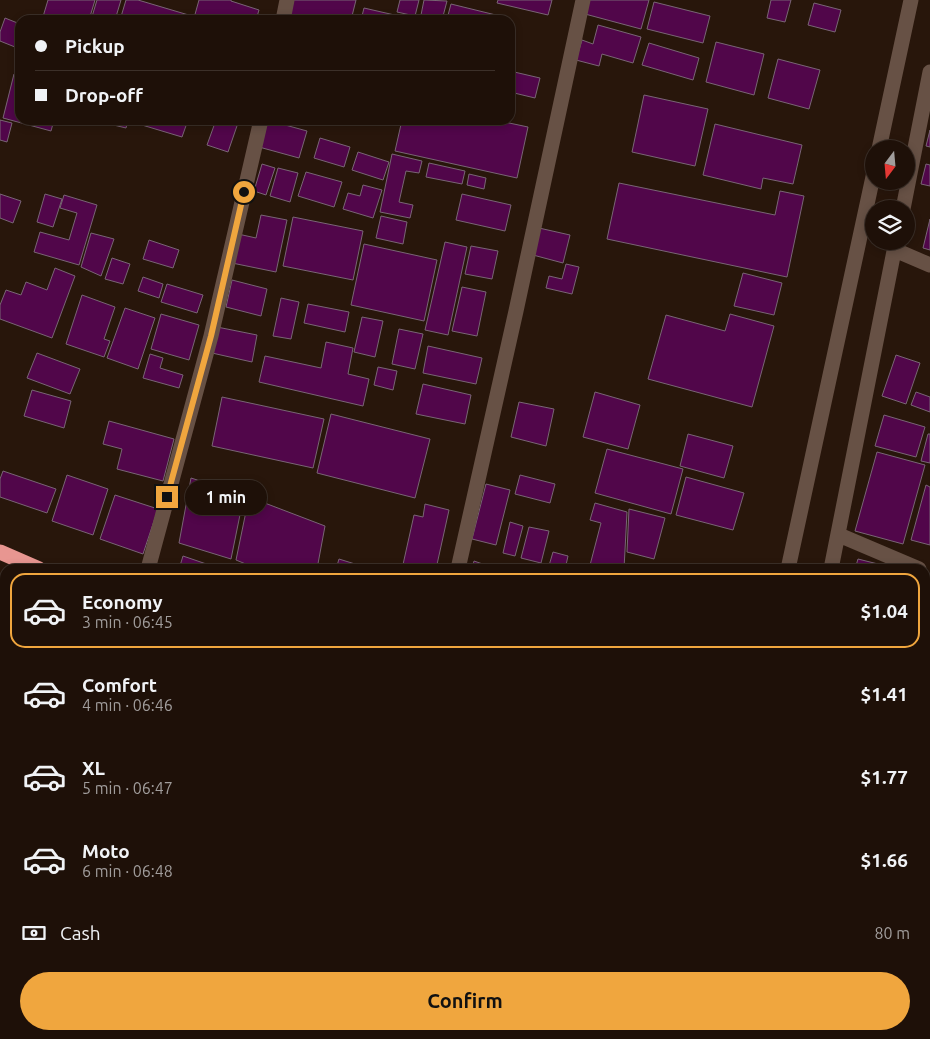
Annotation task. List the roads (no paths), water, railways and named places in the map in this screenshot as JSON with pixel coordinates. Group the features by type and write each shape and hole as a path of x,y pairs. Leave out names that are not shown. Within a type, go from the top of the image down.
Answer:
{"highway":[{"path":"0,552 28,564"}],"street":[{"path":"284,15 287,0"},
{"path":"459,564 521,291 583,0"},
{"path":"881,140 911,0"},
{"path":"905,200 929,81"},
{"path":"149,564 211,336 260,125"},
{"path":"789,564 870,190"},
{"path":"832,564 895,250"},
{"path":"903,250 930,265"},
{"path":"839,535 907,564"}]}
